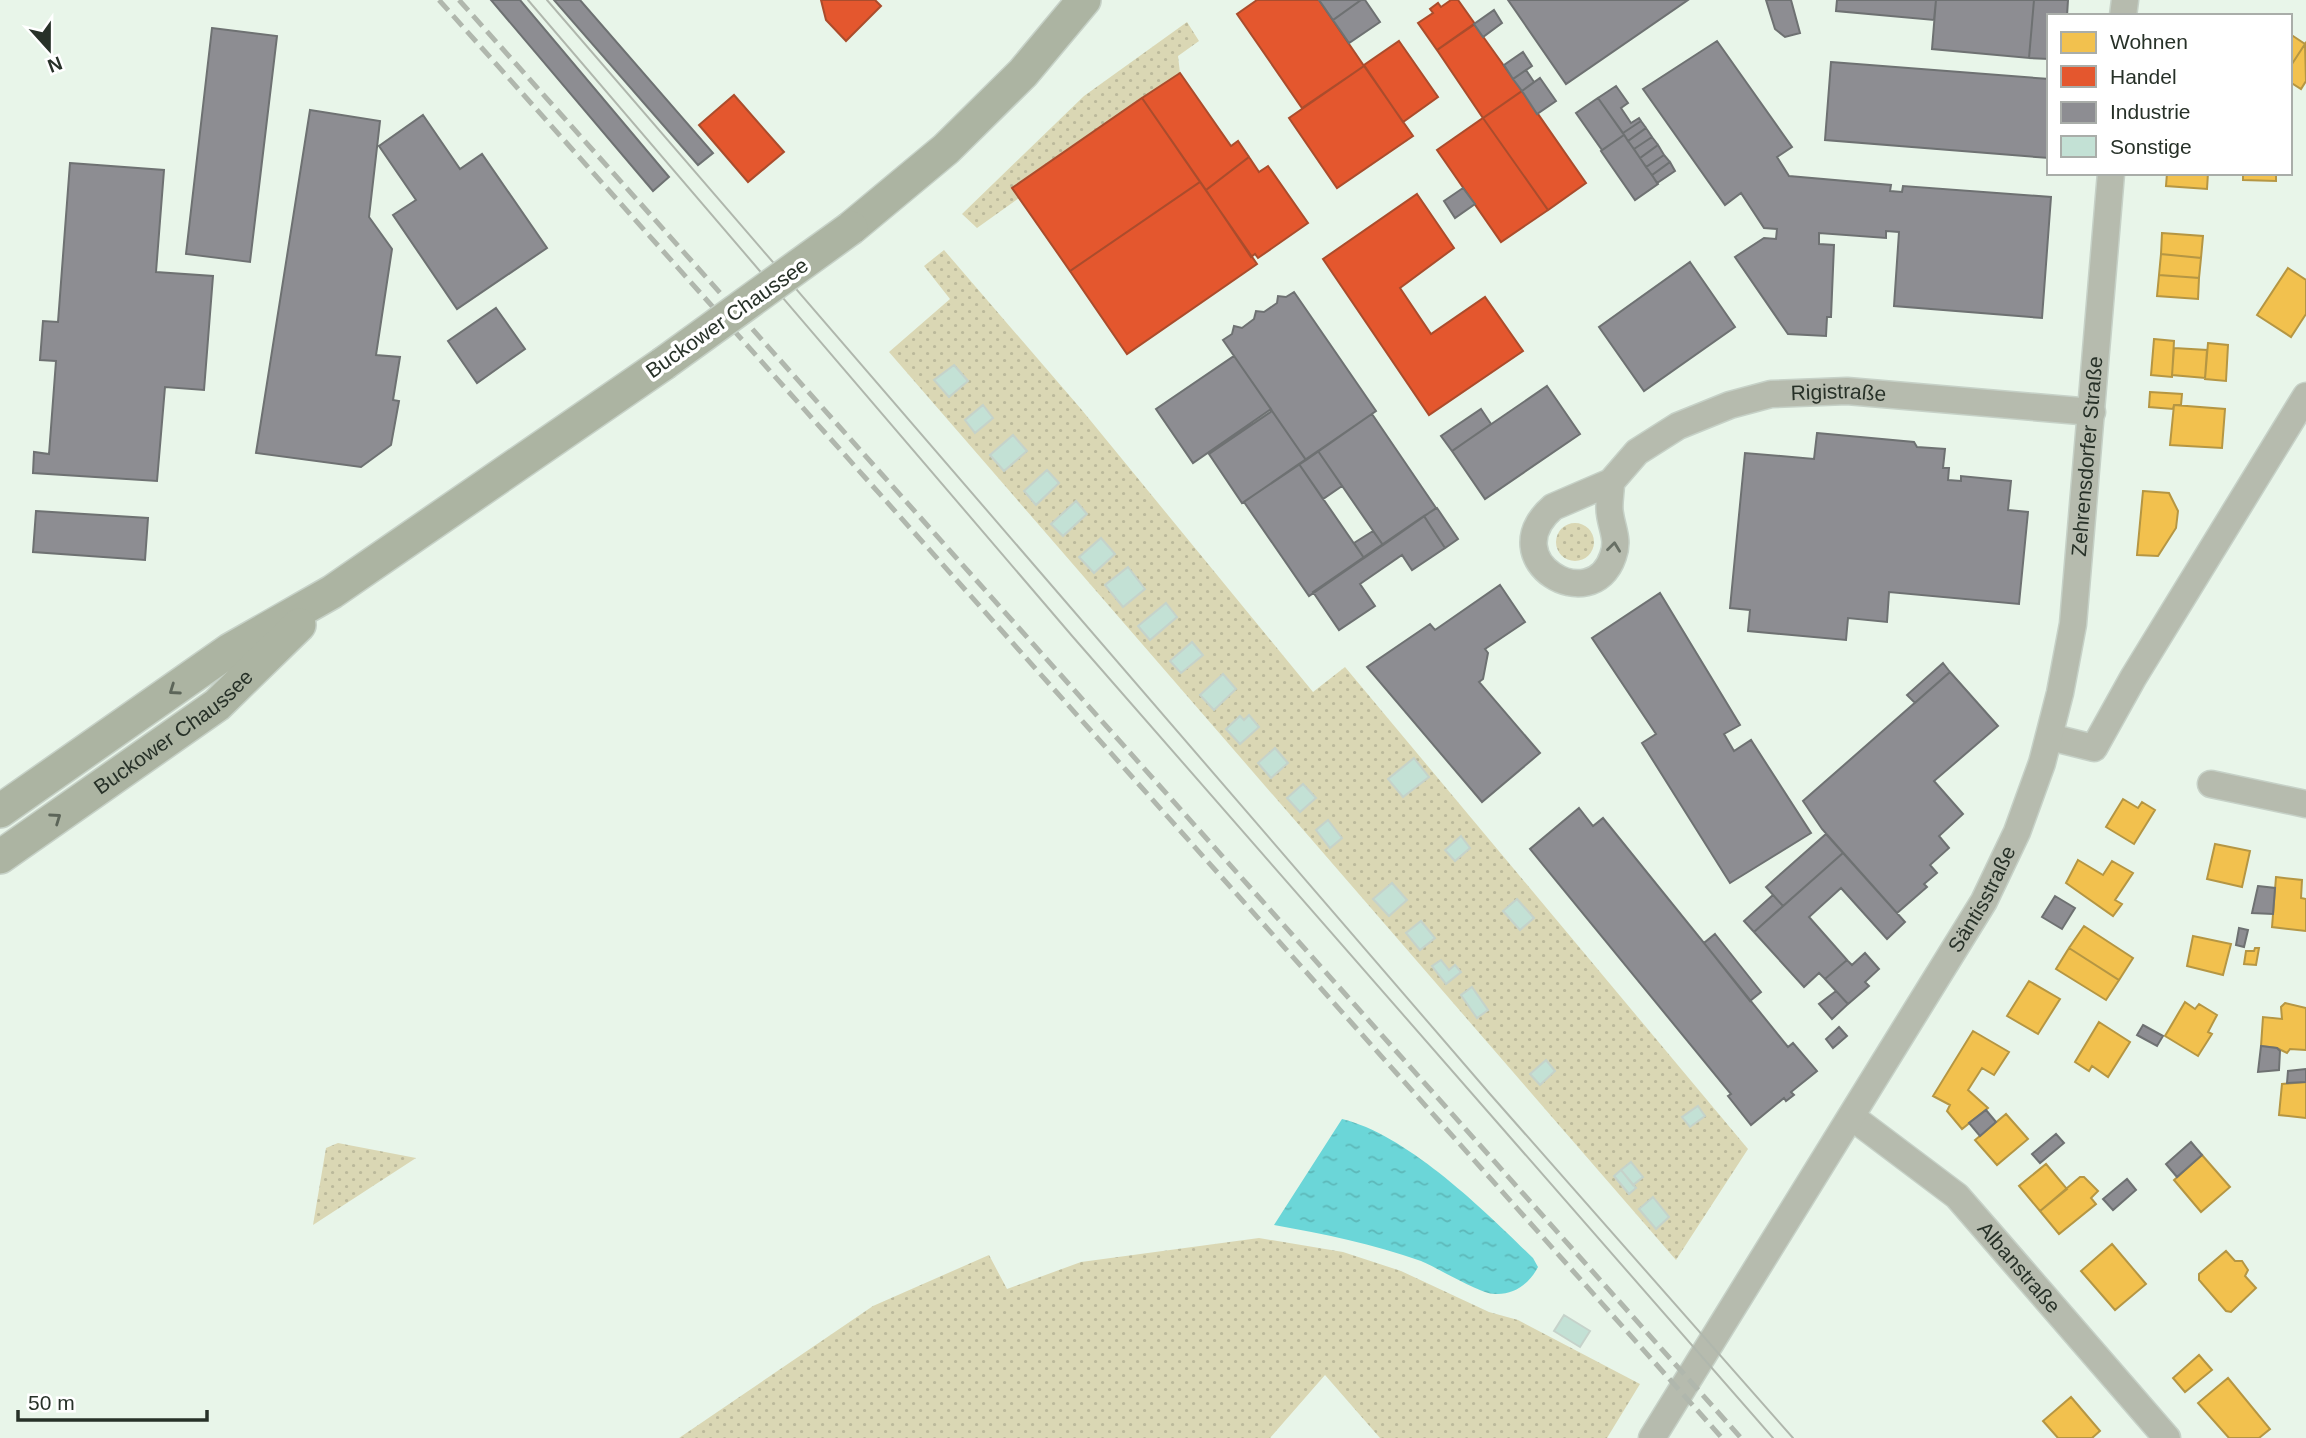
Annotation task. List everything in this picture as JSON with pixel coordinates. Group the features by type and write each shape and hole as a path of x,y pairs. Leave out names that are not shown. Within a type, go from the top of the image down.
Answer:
{"main road":[{"name":"Buckower Chaussee","path":"0,811 230,650 332,592 663,364 852,228 946,149 1023,73 1084,0"},
{"name":"Buckower Chaussee","path":"0,857 217,705 332,592"}],"street":[{"name":"Zehrensdorfer Straße","path":"2050,737 2073,624 2111,175"},
{"name":"Rigistraße","path":"1611,482 1637,452 1678,426 1730,405 1771,394 1816,390 1861,391 2092,412"},
{"path":"2050,737 2094,748 2139,667 2306,396"},
{"name":"Säntisstraße","path":"1652,1438 1984,901 2017,832 2050,737"},
{"path":"2211,784 2306,804"},
{"name":"Albanstraße","path":"1852,1117 1957,1196 2167,1438"}],"shaded area":[{"path":"1187,22 1199,41 1178,56 1180,73 1013,188 1019,198 977,228 962,214 1084,96"},
{"path":"944,250 1081,409 1313,692 1345,667 1748,1149 1676,1260 889,352 950,299 924,266"},
{"path":"1575,523 1588,529 1594,542 1588,555 1575,561 1562,555 1556,542 1562,529"},
{"path":"338,1143 416,1158 313,1225 326,1148"},
{"path":"1259,1238 1343,1252 1401,1271 1489,1312 1518,1320 1640,1384 1607,1438 1380,1438 1325,1375 1270,1438 679,1438 873,1306 989,1255 1007,1289 1081,1262"}],"water":[{"path":"1342,1119 1393,1141 1469,1198 1533,1258 1538,1267 1530,1279 1508,1293 1488,1293 1403,1255 1348,1240 1274,1225"}],"building: Wohnen":[{"path":"2292,35 2305,44 2292,64"},
{"path":"2305,44 2306,81 2301,89 2292,83 2292,64"},
{"path":"2167,175 2208,175 2207,189 2166,186"},
{"path":"2243,175 2276,175 2276,181 2243,180"},
{"path":"2162,233 2203,236 2201,258 2161,254"},
{"path":"2161,254 2201,258 2199,278 2159,275"},
{"path":"2288,268 2306,280 2306,314 2291,337 2257,315"},
{"path":"2159,275 2199,278 2198,299 2157,296"},
{"path":"2154,339 2174,341 2172,377 2151,375"},
{"path":"2208,343 2228,345 2226,381 2205,379"},
{"path":"2174,348 2207,350 2205,378 2172,375"},
{"path":"2150,392 2182,394 2181,405 2174,405 2173,409 2149,407"},
{"path":"2174,405 2225,409 2222,448 2170,445"},
{"path":"2143,491 2169,493 2178,511 2176,528 2158,556 2137,555"},
{"path":"2123,799 2138,808 2142,802 2155,810 2134,844 2106,827"},
{"path":"2215,844 2250,851 2242,887 2207,879"},
{"path":"2078,860 2103,875 2112,861 2133,873 2115,900 2122,904 2113,916 2066,883"},
{"path":"2276,877 2302,880 2301,898 2306,899 2306,931 2272,927"},
{"path":"2084,926 2133,958 2119,980 2069,948"},
{"path":"2193,936 2231,944 2223,975 2187,966"},
{"path":"2069,948 2119,980 2106,1000 2056,969"},
{"path":"2259,948 2256,965 2244,964 2246,951 2254,951"},
{"path":"2029,981 2060,999 2038,1034 2007,1016"},
{"path":"2185,1002 2195,1009 2199,1004 2217,1015 2208,1032 2212,1034 2198,1056 2165,1036"},
{"path":"2285,1003 2306,1008 2306,1050 2290,1049 2287,1053 2277,1048 2261,1046 2263,1017 2282,1019 2281,1007"},
{"path":"2099,1022 2130,1042 2108,1077 2092,1066 2089,1071 2075,1062"},
{"path":"1973,1031 2009,1052 1994,1075 1982,1068 1968,1090 1988,1108 1962,1129 1947,1111 1950,1105 1933,1096"},
{"path":"2306,1082 2306,1118 2279,1115 2282,1084"},
{"path":"2006,1114 2028,1139 1997,1165 1975,1140"},
{"path":"2202,1155 2230,1187 2201,1212 2174,1180"},
{"path":"2046,1164 2067,1189 2040,1211 2019,1186"},
{"path":"2080,1177 2084,1177 2098,1191 2091,1198 2096,1204 2059,1234 2040,1211"},
{"path":"2112,1244 2146,1284 2115,1310 2081,1271"},
{"path":"2226,1251 2235,1261 2242,1261 2248,1270 2245,1276 2256,1288 2231,1312 2226,1311 2199,1280 2199,1274"},
{"path":"2199,1355 2212,1370 2185,1392 2173,1378"},
{"path":"2228,1378 2270,1429 2259,1438 2229,1438 2198,1403"},
{"path":"2071,1397 2100,1431 2092,1438 2058,1438 2043,1421"}],"building: Handel":[{"path":"821,0 875,0 881,6 846,41 826,20"},
{"path":"1257,0 1319,0 1364,66 1302,108 1237,14"},
{"path":"1451,0 1458,0 1475,24 1437,50 1418,23 1433,13 1430,9 1438,3 1441,7"},
{"path":"1474,24 1522,91 1483,118 1437,50"},
{"path":"1399,41 1438,97 1403,122 1364,65"},
{"path":"1364,66 1413,136 1337,188 1289,118"},
{"path":"1180,73 1231,146 1238,141 1249,157 1206,190 1142,98"},
{"path":"1522,91 1586,183 1548,210 1483,118"},
{"path":"734,95 784,152 748,182 699,125"},
{"path":"1142,98 1200,182 1070,271 1012,188"},
{"path":"1483,118 1548,210 1501,242 1437,150"},
{"path":"1249,157 1259,172 1268,166 1308,223 1258,258 1255,254 1251,257 1206,190"},
{"path":"1200,182 1257,264 1127,354 1070,271"},
{"path":"1417,194 1454,248 1400,288 1431,334 1485,297 1523,351 1429,415 1323,259"}],"building: Industrie":[{"path":"491,0 520,0 669,177 653,191"},
{"path":"554,0 580,0 713,153 698,165"},
{"path":"1319,0 1361,0 1333,20"},
{"path":"1361,0 1365,0 1380,22 1349,43 1333,20"},
{"path":"1508,0 1688,0 1566,84"},
{"path":"1766,0 1791,0 1800,33 1785,37 1775,29"},
{"path":"1837,0 1936,0 1934,20 1836,11"},
{"path":"1936,0 2034,0 2029,58 1932,49"},
{"path":"2034,0 2068,0 2067,14 2047,14 2047,59 2029,58"},
{"path":"1494,10 1502,23 1483,37 1474,24"},
{"path":"212,28 277,36 250,262 186,254"},
{"path":"1717,41 1792,147 1777,157 1789,176 1891,185 1890,191 1902,192 1903,186 2051,197 2042,318 1894,306 1899,232 1886,231 1886,238 1819,233 1819,244 1834,245 1831,317 1827,317 1826,336 1788,334 1735,257 1764,238 1776,239 1777,229 1764,228 1741,193 1725,205 1643,89"},
{"path":"1523,52 1532,66 1513,79 1504,65"},
{"path":"1831,62 2047,79 2047,158 1825,140"},
{"path":"1526,70 1534,82 1522,91 1513,79"},
{"path":"1540,78 1556,101 1537,114 1522,91"},
{"path":"1616,86 1628,103 1621,108 1631,123 1639,118 1641,121 1623,133 1598,98"},
{"path":"1598,98 1624,135 1602,150 1576,113"},
{"path":"310,110 380,121 369,217 392,249 376,355 400,357 393,400 399,401 391,445 361,467 256,453"},
{"path":"423,115 460,169 482,154 547,248 457,309 393,215 416,200 379,146"},
{"path":"1641,121 1646,128 1628,141 1623,133"},
{"path":"1646,128 1652,137 1634,149 1628,141"},
{"path":"1624,135 1658,184 1635,200 1601,151"},
{"path":"1652,137 1658,145 1640,158 1634,149"},
{"path":"1658,145 1664,155 1646,167 1640,158"},
{"path":"1664,155 1670,162 1652,175 1646,167"},
{"path":"1670,162 1675,171 1657,183 1652,175"},
{"path":"70,163 164,170 156,272 213,276 204,390 165,387 157,481 33,473 34,452 49,454 56,361 40,360 43,321 58,322"},
{"path":"1463,188 1475,204 1455,218 1444,201"},
{"path":"1690,262 1735,327 1644,391 1599,327"},
{"path":"1294,292 1376,411 1306,460 1223,340 1232,334 1234,326 1242,328 1254,319 1256,311 1264,312 1277,303 1278,296 1286,297"},
{"path":"496,308 525,349 477,383 448,341"},
{"path":"1234,356 1271,409 1193,463 1156,409"},
{"path":"1547,386 1580,434 1485,499 1452,451"},
{"path":"1481,409 1491,424 1452,451 1441,436"},
{"path":"1272,411 1306,460 1242,503 1209,454"},
{"path":"1372,414 1436,508 1383,545 1318,451"},
{"path":"1817,433 1914,442 1917,447 1945,449 1943,468 1949,468 1948,480 1961,481 1961,476 2011,481 2008,510 2028,512 2019,604 1889,592 1887,622 1848,618 1846,640 1748,631 1750,610 1730,608 1745,453 1814,459"},
{"path":"1318,451 1342,486 1323,499 1299,464"},
{"path":"1299,464 1364,558 1309,596 1244,502"},
{"path":"1437,508 1458,539 1445,548 1424,516"},
{"path":"36,511 148,518 145,560 33,552"},
{"path":"1424,516 1445,548 1412,570 1402,555 1360,584 1375,606 1339,630 1313,592"},
{"path":"1373,531 1383,545 1364,558 1354,543"},
{"path":"1500,585 1525,622 1485,649 1488,653 1483,679 1479,682 1540,753 1482,802 1367,667 1430,624 1435,630"},
{"path":"1660,593 1740,725 1724,734 1734,751 1751,740 1811,833 1730,883 1642,743 1656,734 1592,638"},
{"path":"1943,663 1950,672 1915,703 1907,695"},
{"path":"1950,672 1998,726 1934,781 1963,814 1939,836 1949,848 1930,865 1937,873 1924,884 1927,887 1897,913 1822,829 1803,801"},
{"path":"1579,808 1593,826 1603,818 1788,1047 1793,1043 1817,1071 1791,1092 1794,1095 1786,1101 1784,1098 1751,1125 1728,1096 1731,1094 1530,849"},
{"path":"1826,834 1843,853 1783,906 1766,887"},
{"path":"1843,853 1905,922 1887,939 1841,888 1809,917 1847,960 1825,979 1819,973 1804,987 1754,932"},
{"path":"2258,886 2275,888 2273,914 2252,913"},
{"path":"1773,895 1783,906 1754,932 1744,921"},
{"path":"2055,896 2075,908 2062,929 2042,917"},
{"path":"2239,928 2248,930 2244,947 2236,945"},
{"path":"1715,934 1761,992 1750,1001 1704,943"},
{"path":"1865,953 1879,969 1865,982 1869,986 1848,1004 1825,979 1847,960 1852,965"},
{"path":"1836,991 1848,1004 1832,1019 1819,1004"},
{"path":"2143,1025 2163,1036 2157,1046 2137,1035"},
{"path":"1839,1027 1847,1036 1833,1048 1826,1039"},
{"path":"2261,1046 2277,1048 2280,1051 2279,1070 2258,1072"},
{"path":"2306,1069 2306,1082 2287,1083 2288,1071"},
{"path":"1986,1110 1996,1122 1980,1136 1969,1123"},
{"path":"2056,1134 2064,1143 2040,1163 2032,1154"},
{"path":"2191,1142 2202,1155 2177,1177 2166,1164"},
{"path":"2127,1179 2136,1190 2113,1210 2103,1199"}],"building: Sonstige":[{"path":"954,365 968,381 949,397 934,380"},
{"path":"983,405 993,418 975,433 965,420"},
{"path":"1013,435 1027,451 1004,471 990,455"},
{"path":"1047,470 1059,483 1036,505 1024,491"},
{"path":"1076,501 1087,514 1063,536 1051,524"},
{"path":"1101,538 1115,554 1094,573 1079,557"},
{"path":"1128,567 1145,589 1123,607 1105,585"},
{"path":"1166,603 1177,617 1150,640 1138,626"},
{"path":"1192,642 1203,655 1181,673 1170,661"},
{"path":"1223,674 1236,689 1214,710 1200,695"},
{"path":"1249,715 1259,727 1240,744 1226,729 1240,716 1244,720"},
{"path":"1275,748 1288,763 1271,778 1258,763"},
{"path":"1414,758 1429,777 1403,797 1388,779"},
{"path":"1303,784 1316,798 1300,812 1287,798"},
{"path":"1328,820 1342,838 1330,848 1316,830"},
{"path":"1461,836 1470,848 1455,861 1445,850"},
{"path":"1392,883 1407,900 1389,916 1373,899"},
{"path":"1517,899 1534,918 1520,930 1503,911"},
{"path":"1421,921 1435,938 1420,950 1406,933"},
{"path":"1441,960 1449,970 1455,965 1461,972 1446,984 1432,966"},
{"path":"1472,987 1488,1010 1477,1018 1461,995"},
{"path":"1546,1060 1555,1071 1540,1085 1530,1074"},
{"path":"1698,1106 1705,1116 1690,1127 1682,1117"},
{"path":"1631,1162 1643,1177 1633,1185 1621,1170"},
{"path":"1621,1170 1636,1188 1629,1194 1614,1176"},
{"path":"1653,1197 1669,1217 1656,1229 1639,1209"},
{"path":"1564,1315 1590,1331 1580,1347 1554,1331"}],"tram line":[{"path":"528,0 1073,637 1773,1438"},
{"path":"547,0 1490,1094 1793,1438"}],"railway":[{"path":"439,0 1722,1438"},
{"path":"459,0 1741,1438"}]}
